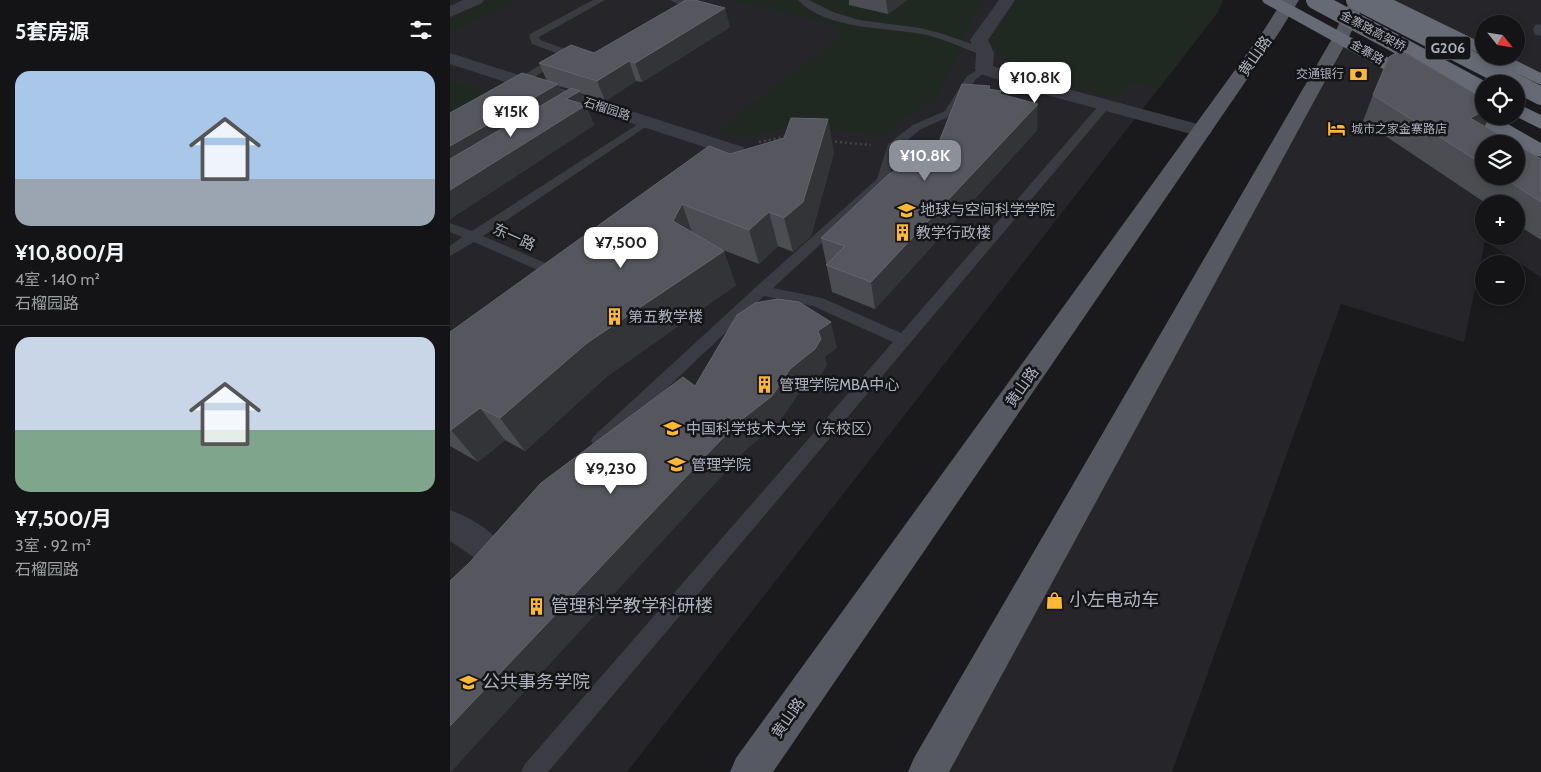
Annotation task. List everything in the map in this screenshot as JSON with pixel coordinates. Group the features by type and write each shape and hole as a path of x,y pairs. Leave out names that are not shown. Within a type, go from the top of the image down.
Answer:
{"highway":[{"name":"金寨路高架桥","path":"1315,0 1475,86"},
{"name":"金寨路高架桥","path":"1356,0 1541,96"},
{"path":"1382,0 1475,46"},
{"name":"金寨路","path":"1282,3 1541,151"},
{"path":"1511,65 1541,80"},
{"path":"1525,114 1541,123"}],"main road":[{"path":"928,772 1341,37 1356,0"},
{"name":"黄山路","path":"750,772 1272,31 1282,3"}],"street":[{"path":"450,12 476,0"},
{"path":"1007,0 979,40 985,61 1035,86 1202,131"},
{"name":"石榴园路","path":"450,58 736,151"},
{"path":"450,524 486,548"}],"lane":[{"path":"596,58 566,53 536,42 534,36 600,0"},
{"path":"668,25 685,15 690,8 683,2 675,0"},
{"path":"588,453 883,180 892,147 917,128 949,112 971,78 985,61 949,38 919,31 877,27 855,22 819,11 803,0"},
{"path":"521,81 566,53"},
{"path":"564,111 581,100"},
{"path":"533,772 1105,105"},
{"path":"450,252 646,122"},
{"path":"721,162 736,151"},
{"name":"东一路","path":"450,226 473,237 569,274 550,288"},
{"path":"762,290 817,302 903,340"}],"path":[{"path":"736,151 763,140 786,136 796,137"},
{"path":"824,140 892,147"}],"shaded area":[{"name":"中国科学技术大学（东校区）","path":"450,0 1222,0 1218,12 627,772 450,772"},
{"path":"493,0 519,0 450,33 450,20"},
{"path":"731,0 984,0 967,27 962,49 936,99 903,118 884,136 798,124 741,138 716,132 843,35 834,25"},
{"path":"1016,0 1223,0 1218,12 1160,87 1132,83 1117,98 1048,79 1014,64 1001,54 990,42"},
{"path":"1382,0 1541,0 1541,80 1511,65 1525,65 1525,15 1475,15 1475,46"},
{"path":"1341,37 1475,113 1475,125 1495,125 1513,135 1475,135 1475,185 1525,185 1525,142 1541,151 1541,277 1525,267 1525,255 1507,255 1491,245 1525,245 1525,195 1475,195 1475,245 1484,245 1482,255 1475,255 1475,289 1464,342 1341,304 1172,772 928,772"},
{"path":"450,80 489,93 450,115"}],"building":[{"path":"686,0 695,0 725,8 635,63 629,61 597,81 539,63 571,45 594,53"},
{"path":"1401,50 1475,94 1475,116 1470,118 1475,121 1475,125 1482,125 1499,135 1475,135 1475,159 1373,95 1389,57"},
{"path":"522,73 558,84 450,146 450,113"},
{"path":"962,84 990,86 988,89 1001,91 1000,94 1038,104 871,282 826,265 845,246 821,238 889,174 939,142"},
{"path":"571,88 580,91 566,99 586,105 450,190 450,159"},
{"path":"791,118 828,119 803,202 784,218 769,212 749,230 682,204 673,221 724,251 587,343 500,418 480,408 450,429 450,332 709,146 730,154 784,138"},
{"path":"1525,150 1541,159 1541,202 1515,185 1525,185"},
{"path":"777,299 799,302 831,322 818,331 821,339 815,349 790,369 772,396 736,424 450,726 450,581 470,562 541,483 683,377 695,386 737,315 755,303"}],"place":[{"name":"交通银行","path":"1358,74"},
{"name":"城市之家金寨路店","path":"1337,129"},
{"name":"地球与空间科学学院","path":"906,210"},
{"name":"教学行政楼","path":"902,233"},
{"name":"第五教学楼","path":"614,317"},
{"name":"管理学院MBA中心","path":"765,385"},
{"name":"中国科学技术大学（东校区）","path":"672,429"},
{"name":"管理学院","path":"677,465"},
{"name":"小左电动车","path":"1055,600"},
{"name":"管理科学教学科研楼","path":"537,606"},
{"name":"公共事务学院","path":"468,682"}]}
